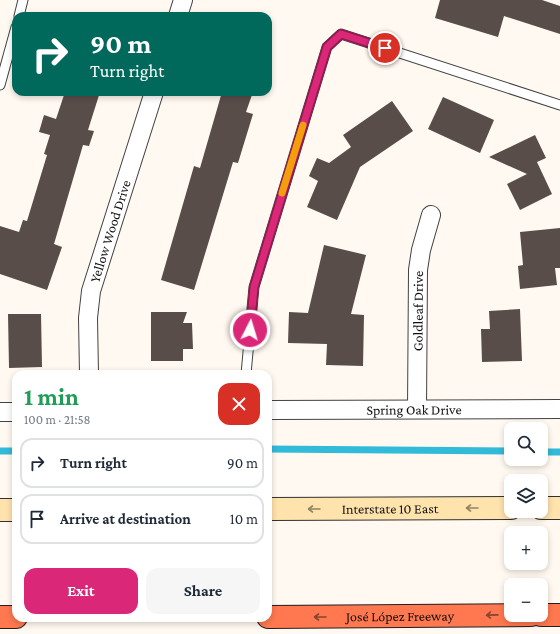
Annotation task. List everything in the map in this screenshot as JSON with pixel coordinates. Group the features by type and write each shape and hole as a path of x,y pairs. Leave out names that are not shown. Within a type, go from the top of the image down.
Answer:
{"highway":[{"name":"José López Freeway","path":"272,617 504,615"},
{"path":"548,615 560,615"},
{"path":"0,617 12,617"}],"main road":[{"name":"Interstate 10 East","path":"272,509 504,508"},
{"path":"548,508 560,508"},
{"path":"0,510 12,510"}],"street":[{"path":"179,12 183,0"},
{"name":"Yellow Wood Drive","path":"89,370 88,318 91,291 153,96"},
{"name":"Goldleaf Drive","path":"417,409 418,270 421,250 431,215"},
{"name":"Spring Oak Drive","path":"272,410 560,409"},
{"path":"0,412 12,412"}],"lane":[{"path":"20,12 23,0"},
{"path":"246,370 254,287 327,47 341,34 560,105"},
{"path":"0,85 12,42"}],"building":[{"path":"440,0 542,0 560,6 560,34 504,16 498,37 435,18"},
{"path":"64,96 99,96 88,130 94,131 89,146 83,145 54,244 62,247 47,290 0,274 0,226 19,232 23,220 27,221 47,155 44,154 50,135 39,132 44,115 56,119"},
{"path":"221,96 252,96 246,112 253,114 238,163 233,162 194,290 161,280 194,166 200,168"},
{"path":"443,97 494,120 480,153 428,129"},
{"path":"392,101 413,131 360,167 337,220 307,207 318,181 309,176 317,158 329,163 351,147 343,135"},
{"path":"535,135 546,158 537,162 552,194 520,210 507,184 527,174 489,157"},
{"path":"560,228 560,268 555,268 557,285 520,289 518,266 523,265 520,232"},
{"path":"324,245 366,255 351,314 364,315 363,366 326,365 327,344 288,343 289,312 308,313"},
{"path":"520,309 522,361 482,362 481,329 490,329 489,311"},
{"path":"151,312 187,312 183,323 192,323 193,349 183,349 183,361 151,361"},
{"path":"8,314 41,314 42,367 9,368"}],"waterway":[{"path":"272,449 504,451"},
{"path":"0,451 12,451"},
{"path":"548,452 560,452"}],"slow traffic":[{"path":"282,193 303,125"}],"route":[{"path":"250,330 254,287 327,47 341,34 385,48"}]}
